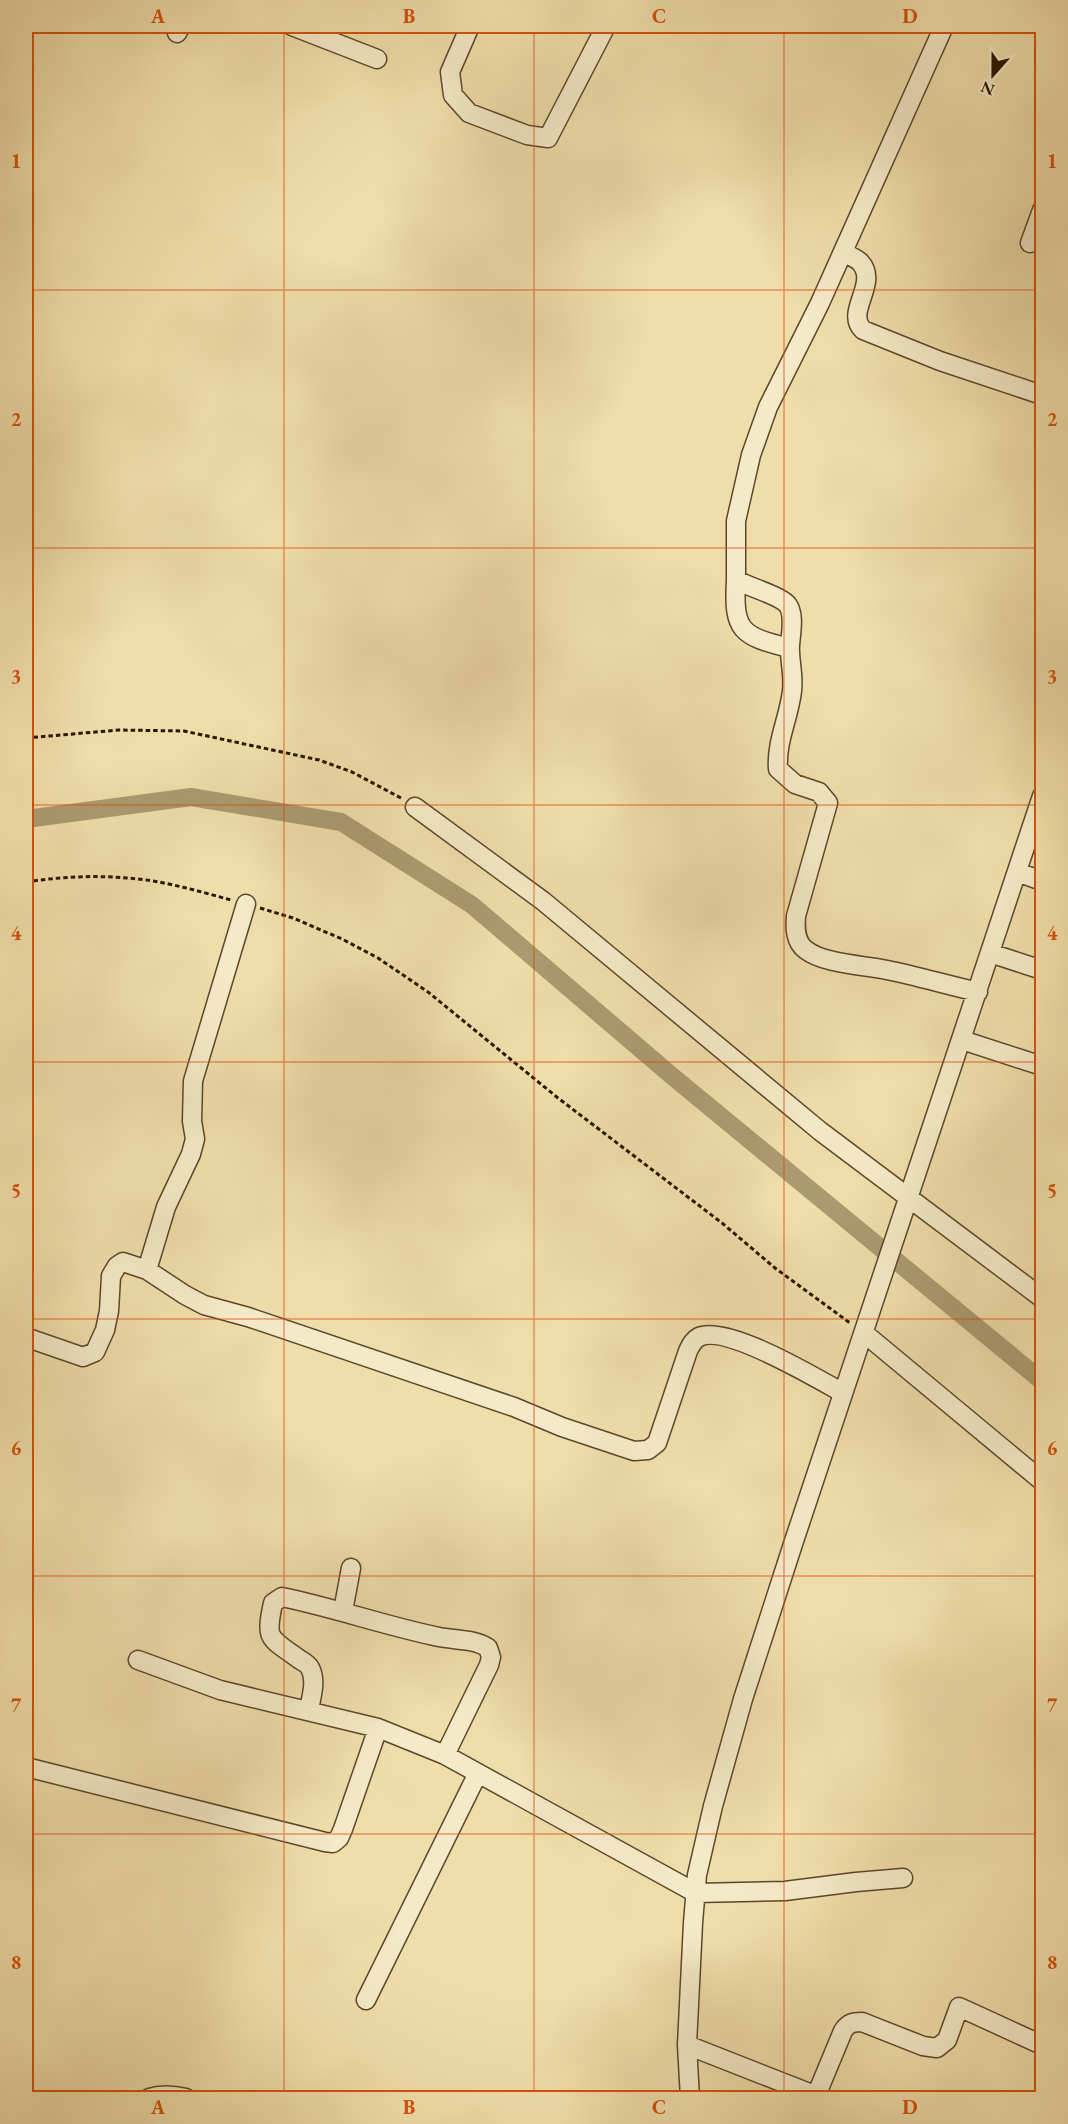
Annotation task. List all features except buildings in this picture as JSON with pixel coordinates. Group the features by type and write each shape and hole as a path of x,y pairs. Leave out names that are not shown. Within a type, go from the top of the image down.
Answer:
{"street":[{"path":"292,26 377,59"},
{"path":"470,26 450,72 453,95 469,112 527,135 548,138 606,26"},
{"path":"789,648 749,635 742,627 735,606 736,521 752,455 768,407 843,252 944,26"},
{"path":"1030,243 1042,210"},
{"path":"843,252 860,261 866,274 864,295 857,314 857,321 863,330 940,361 1042,395"},
{"path":"736,580 788,604 791,614 789,648 794,679 778,744 778,769 795,784 819,792 828,803 796,916 796,935 800,943 806,950 829,959 889,970 978,992"},
{"path":"690,2098 687,2045 697,1875 713,1806 740,1710 843,1393 1042,796"},
{"path":"415,807 543,901 820,1131 1042,1298"},
{"path":"1017,872 1042,881"},
{"path":"147,1270 166,1207 191,1154 195,1138 192,1121 193,1081 246,904"},
{"path":"990,953 1042,970"},
{"path":"962,1040 1042,1066"},
{"path":"28,1338 83,1357 95,1352 105,1330 109,1311 111,1276 117,1266 123,1262 147,1270 204,1305 248,1317 514,1407 562,1427 634,1451 648,1450 657,1443 688,1351 693,1342 701,1336 727,1337 748,1345 783,1360 843,1393"},
{"path":"864,1333 1042,1480"},
{"path":"343,1611 351,1568"},
{"path":"309,1710 313,1680 309,1667 276,1644 270,1635 268,1623 273,1603 282,1597 438,1637 478,1643 488,1648 491,1657 489,1665 445,1755"},
{"path":"138,1660 220,1690 378,1728 445,1755 696,1893 785,1891 903,1878"},
{"path":"26,1767 249,1824 333,1842 339,1838 343,1829 378,1728"},
{"path":"366,2000 478,1773"},
{"path":"687,2045 786,2091 819,2097 843,2031 847,2024 853,2022 862,2022 923,2046 937,2048 947,2040 958,2007 1042,2045"},
{"path":"149,2098 158,2095 186,2098"}],"path":[{"path":"26,738 119,730 184,731 319,760 352,772 385,788 415,807"},
{"path":"26,882 56,878 128,878 197,891 293,918 342,939 378,958 420,987 558,1098 722,1223 775,1268 864,1333"}],"waterway":[{"path":"26,819 191,797 341,822 472,905 672,1076 1042,1381"}]}
